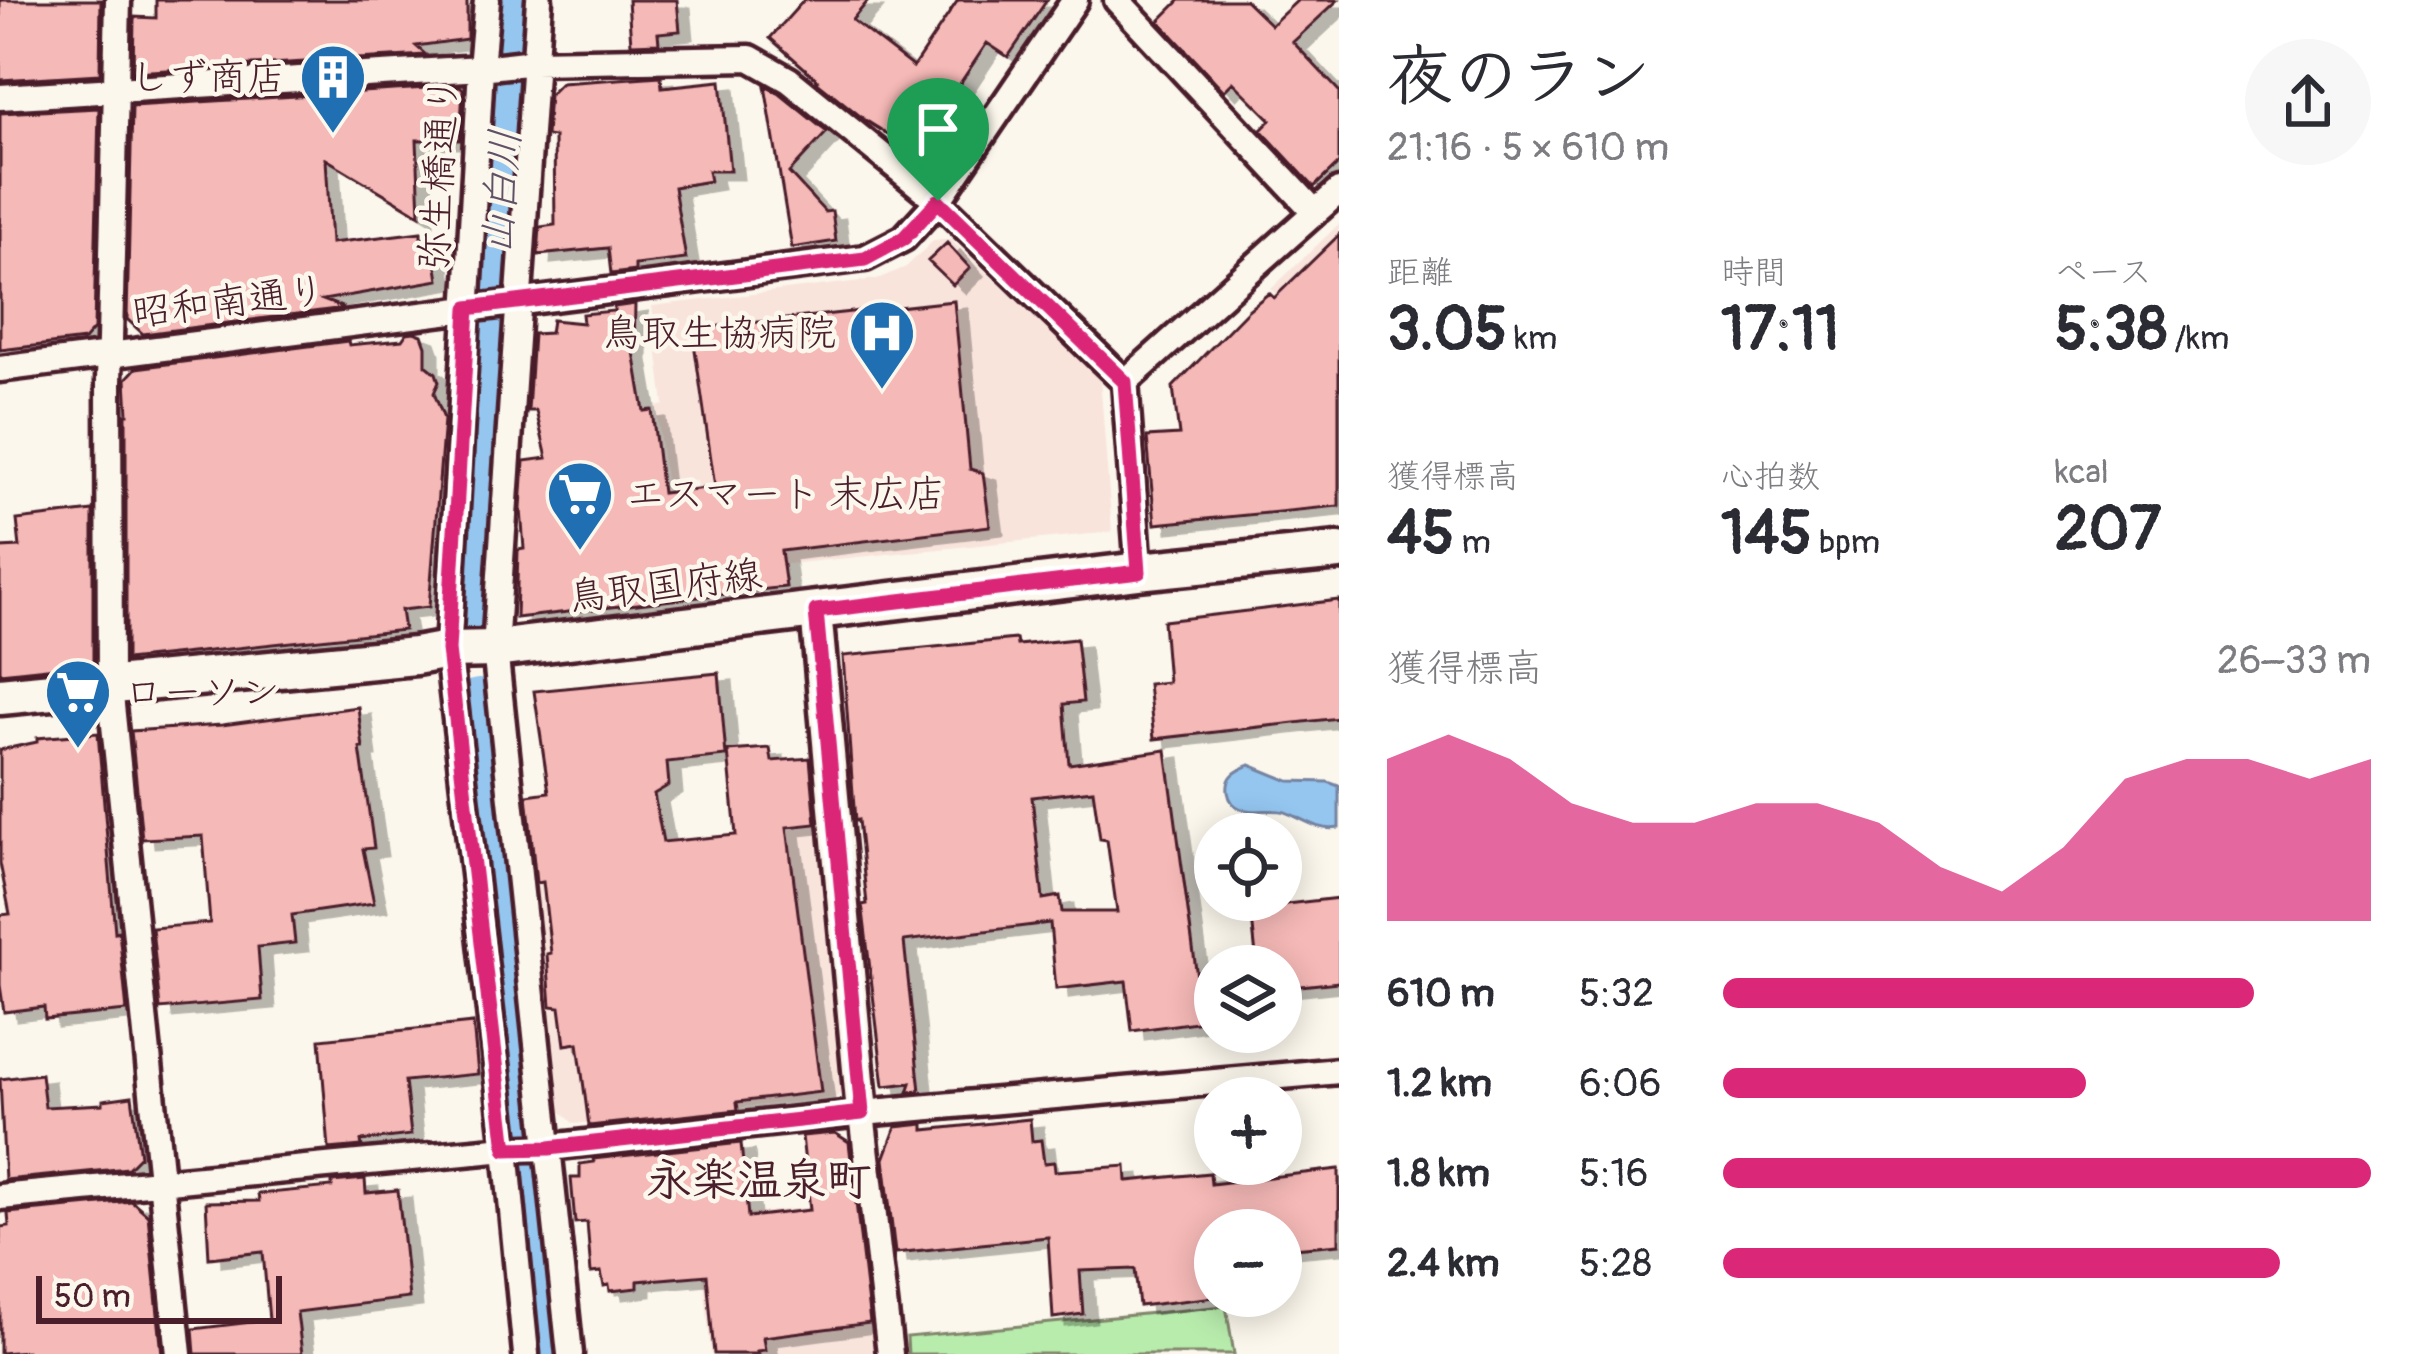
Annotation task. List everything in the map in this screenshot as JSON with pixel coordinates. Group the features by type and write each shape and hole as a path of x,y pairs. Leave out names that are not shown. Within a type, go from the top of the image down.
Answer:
{"main road":[{"name":"鳥取国府線","path":"0,696 495,649 1339,551"}],"street":[{"path":"118,0 110,354 110,686 179,1354"},
{"name":"弥生橋通り","path":"488,0 448,650 526,1354"},
{"path":"539,0 495,649 570,1354"},
{"name":"昭和南通り","path":"0,368 865,259 904,238 938,201 1075,0"},
{"path":"1117,0 1315,212"},
{"path":"0,98 534,62 750,58 789,80 938,201 1125,382 1139,572"},
{"path":"1125,382 1339,191"},
{"path":"816,611 862,1113 890,1354"},
{"path":"0,1197 1339,1071"}],"shaded area":[{"path":"1339,224 1339,362 1271,289"},
{"name":"鳥取生協病院","path":"950,239 1100,377 1112,532 706,572 696,481 665,481 656,407 664,405 652,306 877,279 906,267 933,241"},
{"path":"820,826 848,1086 836,1098 574,1124 558,1109 531,852"},
{"path":"860,1202 877,1354 711,1354 700,1240 718,1217"}],"green space":[{"path":"1194,1309 1194,1317 1228,1317 1234,1354 908,1354 907,1337"}],"water":[{"path":"1250,765 1289,781 1339,786 1339,828 1318,827 1302,820 1302,813 1236,807 1228,792 1229,781"}],"building":[{"path":"0,0 101,0 100,74 0,80"},
{"path":"156,0 467,0 467,39 416,46 426,55 133,72 134,17 156,18"},
{"path":"628,0 677,0 680,31 658,33 659,43 631,44"},
{"path":"804,0 869,0 852,20 913,67 958,0 1047,0 1008,57 987,43 915,151 865,120 770,38"},
{"path":"1180,0 1245,0 1271,25 1298,0 1338,0 1293,42 1339,91 1339,163 1314,187 1261,130 1271,120 1233,82 1224,91 1159,21"},
{"path":"661,76 662,87 721,81 730,171 708,171 710,181 674,187 686,259 635,265 635,271 611,274 608,248 538,255 540,227 555,225 554,137 546,136 549,95 561,83"},
{"path":"460,86 460,140 417,140 420,215 326,159 331,243 421,232 421,238 432,236 439,280 323,300 344,308 143,334 127,319 132,106"},
{"path":"765,86 827,132 789,173 825,212 832,211 836,241 792,248"},
{"path":"99,108 94,329 84,340 0,350 0,113"},
{"path":"1339,235 1339,506 1155,524 1147,437 1179,435 1173,387 1248,310 1269,293 1274,298"},
{"path":"947,243 970,268 953,285 928,261"},
{"path":"954,301 970,469 983,473 990,526 781,551 786,587 516,618 518,550 524,549 524,461 547,458 536,411 528,411 533,334 550,333 552,320 583,323 582,314 635,304 634,352 644,411 652,410 662,493 715,487 692,329"},
{"path":"414,332 422,335 426,365 436,373 439,382 434,393 444,419 429,607 401,610 404,630 126,660 126,379 136,368 348,341 349,345 402,340"},
{"path":"93,511 93,663 0,673 0,548 20,547 17,520"},
{"path":"1339,600 1339,718 1154,739 1148,684 1168,682 1163,621"},
{"path":"1016,639 1017,645 1076,639 1083,702 1064,704 1069,764 1166,750 1194,955 1194,1022 1132,1031 1126,981 1056,989 1050,923 904,941 920,1091 908,1092 911,1083 884,1086 855,821 843,656","holes":["1093,790 1100,839 1107,840 1117,912 1062,912 1060,896 1043,899 1032,797"]},
{"path":"719,673 726,756 667,762 669,785 654,794 663,842 736,835 728,751 770,748 772,761 810,758 816,824 787,827 821,1092 737,1102 738,1110 589,1126 578,1043 565,1045 560,1007 551,1006 543,882 536,883 527,795 549,792 534,691"},
{"path":"358,707 374,848 363,849 374,903 292,915 295,943 258,947 262,1000 160,1009 152,928 210,923 203,836 142,839 131,731 222,725"},
{"path":"98,733 115,932 119,931 127,1011 45,1019 44,1007 4,1012 0,915 10,914 0,863 0,750 37,742 37,738"},
{"path":"1339,898 1339,982 1302,986 1302,945 1255,945 1252,921 1302,921 1302,902"},
{"path":"473,1023 478,1074 405,1081 411,1135 329,1149 320,1039"},
{"path":"41,1074 45,1107 103,1104 103,1100 132,1096 140,1156 128,1168 5,1180 0,1079"},
{"path":"1030,1119 1032,1141 1041,1140 1044,1163 1054,1162 1055,1171 1126,1166 1127,1181 1194,1175 1194,1185 1302,1185 1302,1173 1339,1169 1339,1244 1302,1247 1302,1209 1194,1209 1194,1299 1139,1306 1135,1269 1080,1271 1083,1314 1053,1318 1048,1237 895,1253 884,1159 896,1127 924,1124 924,1130"},
{"path":"835,1133 849,1142 870,1323 763,1337 765,1350 758,1354 714,1354 707,1275 638,1281 638,1288 610,1291 601,1272 591,1273 587,1222 575,1223 571,1178 580,1178 580,1164 741,1143 748,1217 810,1210 802,1136"},
{"path":"365,1179 366,1193 398,1190 409,1298 297,1312 302,1354 195,1354 193,1329 269,1320 263,1252 209,1258 206,1202 259,1201 258,1194"},
{"path":"132,1201 148,1215 162,1354 0,1353 0,1227 9,1226 8,1213"}],"waterway":[{"name":"山白川","path":"471,599 517,0"},
{"name":"山白川","path":"479,709 549,1354"}],"place":[{"name":"しず商店","path":"333,136"},
{"name":"鳥取生協病院","path":"882,392"},
{"name":"エスマート 末広店","path":"580,553"},
{"name":"ローソン","path":"78,751"}],"district":[{"name":"永楽温泉町","path":"759,1181"}],"route":[{"path":"938,201 1125,382 1139,572 816,611 862,1113 506,1149 448,650 468,308 865,259 904,238 938,201"}]}
